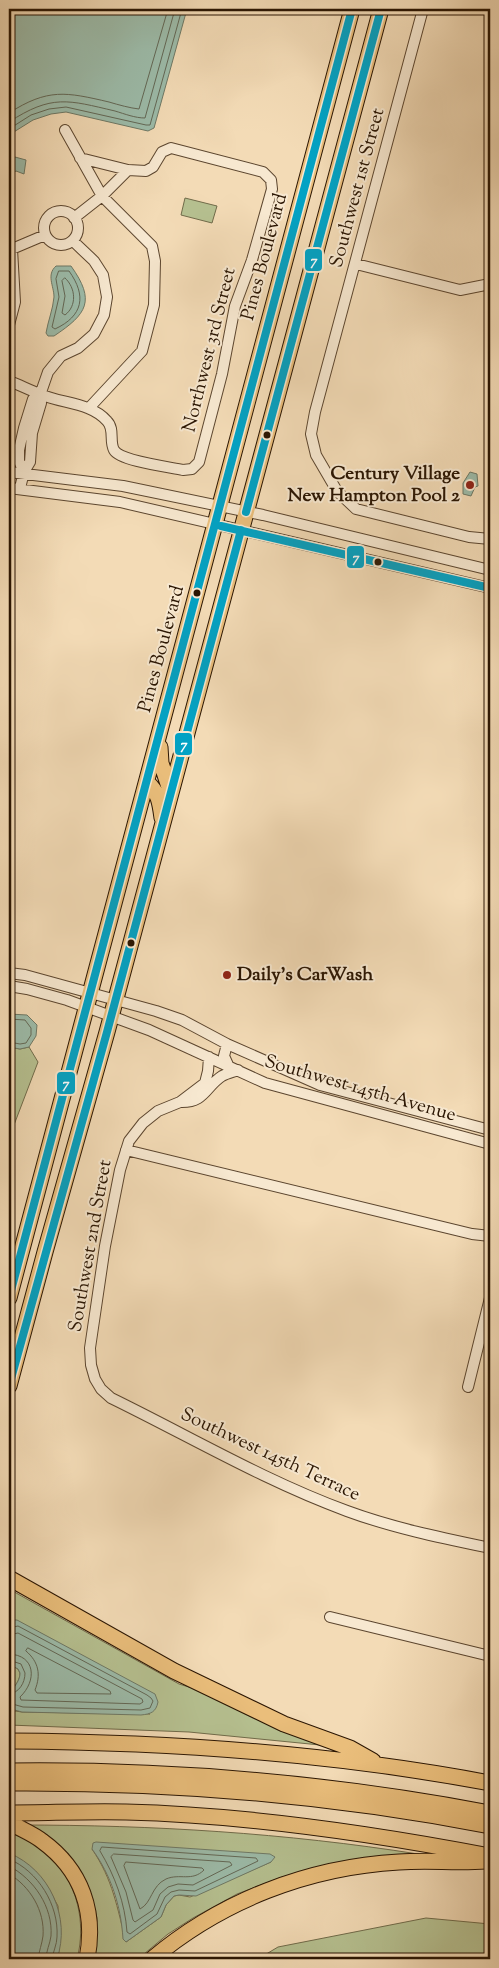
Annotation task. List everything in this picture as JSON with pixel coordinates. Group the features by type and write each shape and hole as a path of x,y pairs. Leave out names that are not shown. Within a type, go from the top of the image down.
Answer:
{"highway":[{"name":"Pines Boulevard","path":"9,1298 352,9"},
{"path":"9,1386 116,999 381,9"},
{"path":"159,738 161,763 171,793"},
{"path":"147,782 158,796 163,822"},
{"path":"9,1578 174,1671 284,1724 350,1748 380,1765"},
{"path":"9,1741 78,1741 196,1746 380,1765 490,1783"},
{"path":"9,1771 126,1772 274,1783 380,1795 490,1813"},
{"path":"9,1783 126,1785 242,1792 376,1807 490,1826"},
{"path":"9,1813 126,1812 251,1820 370,1834 490,1856"},
{"path":"9,1822 48,1845 63,1860 74,1876 84,1894 89,1910 90,1935 88,1959"},
{"path":"152,1959 181,1936 219,1912 268,1890 301,1879 373,1864 418,1861 490,1861"}],"street":[{"name":"Southwest 1st Street","path":"423,9 315,412 311,434 313,448 320,463 337,491 356,509 469,537 490,539"},
{"path":"20,488 24,472 30,462 33,399 40,398 89,408 142,351 154,305 155,262 152,246 102,196 65,130"},
{"name":"Northwest 3rd Street","path":"89,408 108,421 112,431 112,446 115,452 124,457 183,470 192,468 199,462 222,374 235,306 252,260 272,189 271,180 263,172 171,148 162,152 152,167 146,171 128,170"},
{"path":"80,158 128,170"},
{"path":"74,218 102,196 128,170"},
{"path":"55,212 66,212 74,218 77,222 77,232 73,241 63,246 57,245 52,243 45,235 44,224 46,219 55,212"},
{"path":"9,325 15,302 10,246 45,235"},
{"path":"40,398 48,372 61,356 78,348 94,334 104,315 107,297 103,276 94,261 73,241"},
{"path":"356,264 460,290 490,284"},
{"path":"9,381 26,386 40,398 45,408 41,428 36,440 31,443"},
{"path":"24,472 19,461 32,417"},
{"path":"9,472 24,472 123,486 220,506 490,570"},
{"path":"9,488 120,502 490,588"},
{"name":"Southwest 145th Avenue","path":"9,973 116,999 182,1020 227,1044 320,1085 490,1130"},
{"name":"Southwest 145th Avenue","path":"9,986 27,989 86,1007 149,1030 265,1083 490,1144"},
{"path":"227,1044 224,1056 233,1069"},
{"name":"Southwest 2nd Street","path":"102,1389 95,1379 91,1365 90,1348 105,1246 126,1150 136,1131 152,1115 180,1102 204,1083 208,1071 209,1057"},
{"name":"Southwest 2nd Street","path":"180,1102 194,1101 204,1095 220,1077 233,1069"},
{"path":"126,1150 472,1234 490,1236"},
{"path":"468,1387 490,1298"},
{"name":"Southwest 145th Terrace","path":"102,1389 111,1398 200,1444 312,1497 375,1520 490,1548"},
{"path":"330,1618 490,1656"}],"green space":[{"path":"185,198 217,206 212,223 181,215"},
{"path":"9,1047 20,1049 29,1047 38,1062 9,1138"},
{"path":"9,1589 179,1684 202,1691 320,1745 189,1732 9,1725 9,1704 15,1711 22,1712 150,1714 10,1627 9,1630"},
{"path":"9,1664 18,1669 20,1677 9,1698"},
{"path":"19,1825 69,1825 219,1832 318,1841 418,1854 314,1869 282,1877 237,1894 193,1918 168,1934 138,1959 95,1959 97,1918 91,1895","holes":["92,1849 271,1862 190,1897 174,1896 166,1905 161,1917 126,1942 110,1883"]},
{"path":"9,1833 28,1840 45,1851 69,1881 80,1919 77,1959 57,1959 59,1951 58,1906 46,1884 15,1856 9,1853"},
{"path":"426,1918 490,1924 490,1959 258,1959 278,1947"}],"water":[{"path":"9,9 187,9 154,128 148,131 66,112 51,114 33,120 9,135"},
{"path":"15,157 26,160 24,174 16,171 11,174 9,173 9,165 13,163"},
{"path":"56,266 71,266 84,289 85,298 84,306 74,321 54,336 48,336 46,333 54,297 51,273"},
{"name":"Century Village New Hampton Pool 2","path":"470,472 477,474 478,486 475,487 471,496 463,494 463,483"},
{"path":"9,1014 27,1015 37,1025 36,1036 29,1047 20,1049 9,1047"},
{"path":"13,1620 17,1620 155,1694 158,1702 156,1708 150,1713 141,1715 22,1712 11,1709 9,1703 10,1694 20,1673 18,1669 9,1664 9,1630"},
{"path":"93,1843 270,1854 275,1857 271,1862 196,1896 174,1896 166,1905 161,1917 126,1942 123,1939 120,1915 110,1880 92,1849"},
{"path":"9,1853 36,1871 54,1897 59,1912 61,1928 61,1943 57,1959 9,1959"}],"transit line":[{"name":"7","path":"9,1298 352,9"},
{"name":"7","path":"246,512 381,9"},
{"name":"7","path":"221,526 490,588"},
{"name":"7","path":"9,1386 107,1032 241,530"}],"place":[{"name":"Century Village New Hampton Pool 2","path":"470,485"},
{"name":"Daily's CarWash","path":"227,975"}]}
